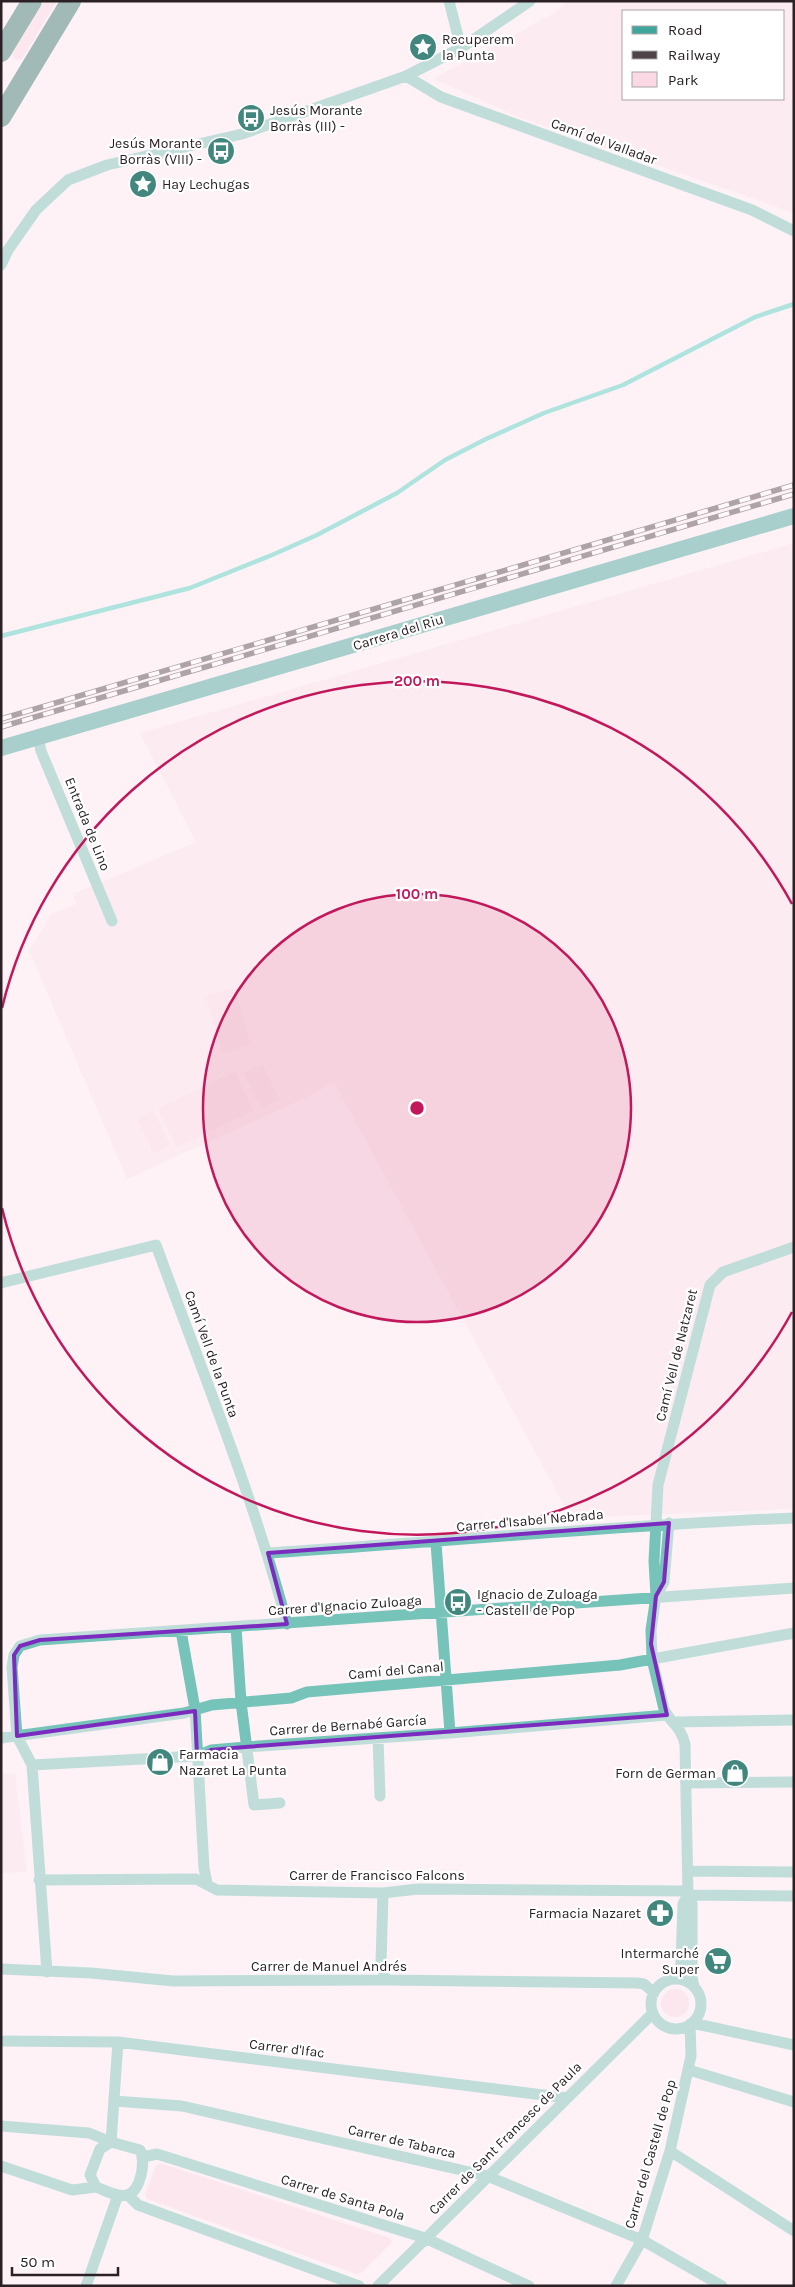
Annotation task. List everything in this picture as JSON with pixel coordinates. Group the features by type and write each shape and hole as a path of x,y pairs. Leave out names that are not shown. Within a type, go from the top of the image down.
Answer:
{"highway":[{"path":"1,52 32,1"},
{"path":"1,117 71,1"}],"street":[{"path":"449,1 461,48"},
{"path":"1,265 8,250 36,210 68,180 108,165 242,134 406,76 461,48 530,1"},
{"name":"Camí del Valladar","path":"406,76 441,97 752,210 794,231"},
{"name":"Carrera del Riu","path":"1,748 794,516"},
{"name":"Entrada de Lino","path":"38,737 42,751 112,921"},
{"name":"Camí Vell de la Punta","path":"1,1283 156,1245 250,1498 288,1624"},
{"name":"Camí Vell de Natzaret","path":"656,1524 658,1485 710,1285 723,1272 794,1247"},
{"name":"Carrer d'Isabel Nebrada","path":"268,1553 436,1542 669,1523 794,1518"},
{"path":"656,1596 664,1582 669,1523"},
{"path":"656,1524 654,1577 656,1596 651,1630 652,1659 671,1719 685,1744 688,1893 692,1903 692,1977 701,2003 700,2011 691,2024 685,2027 672,2028 658,2021 653,2013 652,2000 659,1986 674,1979 680,1970 682,1962 683,1904 688,1893"},
{"path":"436,1542 450,1734"},
{"name":"Carrer d'Ignacio Zuloaga","path":"17,1736 12,1667 14,1655 20,1646 40,1640 288,1624 656,1596 794,1588"},
{"path":"236,1627 241,1702 254,1805 280,1803"},
{"path":"181,1631 195,1709 204,1868 207,1883"},
{"name":"Camí del Canal","path":"1,1738 184,1713 212,1705 291,1698 307,1692 620,1665 794,1633"},
{"name":"Carrer de Bernabé García","path":"32,1765 197,1756 212,1750 246,1747 671,1719 794,1720"},
{"path":"17,1736 32,1765 47,1972"},
{"path":"378,1738 380,1796"},
{"path":"686,1783 794,1782"},
{"path":"688,1871 794,1872"},
{"name":"Carrer de Francisco Falcons","path":"39,1880 196,1879 207,1883 217,1890 383,1893 418,1890 794,1896"},
{"path":"383,1893 381,1964 386,1980"},
{"name":"Carrer de Manuel Andrés","path":"1,1969 91,1973 173,1982 386,1980 637,1983 644,1984 654,1993"},
{"path":"674,1979 688,1982 694,1987"},
{"name":"Carrer de Sant Francesc de Paula","path":"378,2286 653,2013"},
{"path":"691,2024 794,2045"},
{"name":"Carrer del Castell de Pop","path":"616,2286 642,2240 670,2152 692,2056 691,2024"},
{"name":"Carrer d'Ifac","path":"1,2041 118,2042 567,2098"},
{"path":"111,2142 118,2042"},
{"path":"689,2070 794,2102"},
{"name":"Carrer de Tabarca","path":"114,2100 182,2106 487,2176 642,2240 722,2286"},
{"path":"1,2126 89,2132 111,2142 140,2150 144,2156 144,2164 135,2189 123,2195 86,2286"},
{"path":"96,2187 90,2175 100,2148 111,2142"},
{"path":"670,2152 794,2231"},
{"name":"Carrer de Santa Pola","path":"144,2156 156,2154 425,2238 529,2286"},
{"path":"1,2166 72,2190 96,2187 123,2195 138,2205 359,2286"}],"highlighted area":[{"path":"669,1523 664,1582 656,1596 651,1644 667,1715 245,1747 211,1750 197,1756 195,1711 17,1736 14,1655 20,1646 40,1640 287,1624 268,1553"}],"shaded area":[{"path":"569,1 794,1 794,213 519,117 433,79 554,13"},
{"path":"794,543 794,1509 571,1518 334,1082 307,1097 127,1179 29,950 51,914 76,904 73,894 196,842 140,733"},
{"path":"15,1773 27,1872 1,1873 1,1774"}],"green space":[{"path":"44,1 57,1 22,59 15,60 12,54"},
{"path":"234,987 251,1044 223,1053 205,996"},
{"path":"262,1064 279,1099 262,1108 244,1073"},
{"path":"235,1072 253,1111 176,1147 158,1108"},
{"path":"153,1110 170,1145 153,1154 137,1118"},
{"path":"675,1989 685,1993 689,2003 685,2013 675,2017 665,2013 661,2003 665,1993"},
{"path":"160,2163 390,2238 392,2242 361,2273 356,2274 147,2199 145,2194 156,2166"}],"waterway":[{"path":"1,636 190,588 272,555 317,535 397,493 445,460 486,439 544,413 623,385 755,317 794,304"}],"railway":[{"path":"1,719 794,485"},
{"path":"1,727 794,494"}],"place":[{"name":"Recuperem la Punta","path":"423,47"},
{"name":"Jesús Morante Borràs (III) -","path":"251,118"},
{"name":"Jesús Morante Borràs (VIII) -","path":"221,151"},
{"name":"Hay Lechugas","path":"143,184"},
{"name":"Ignacio de Zuloaga - Castell de Pop","path":"458,1602"},
{"name":"Farmacia Nazaret La Punta","path":"160,1762"},
{"name":"Forn de German","path":"735,1773"},
{"name":"Farmacia Nazaret","path":"660,1913"},
{"name":"Intermarché Super","path":"718,1961"}]}
